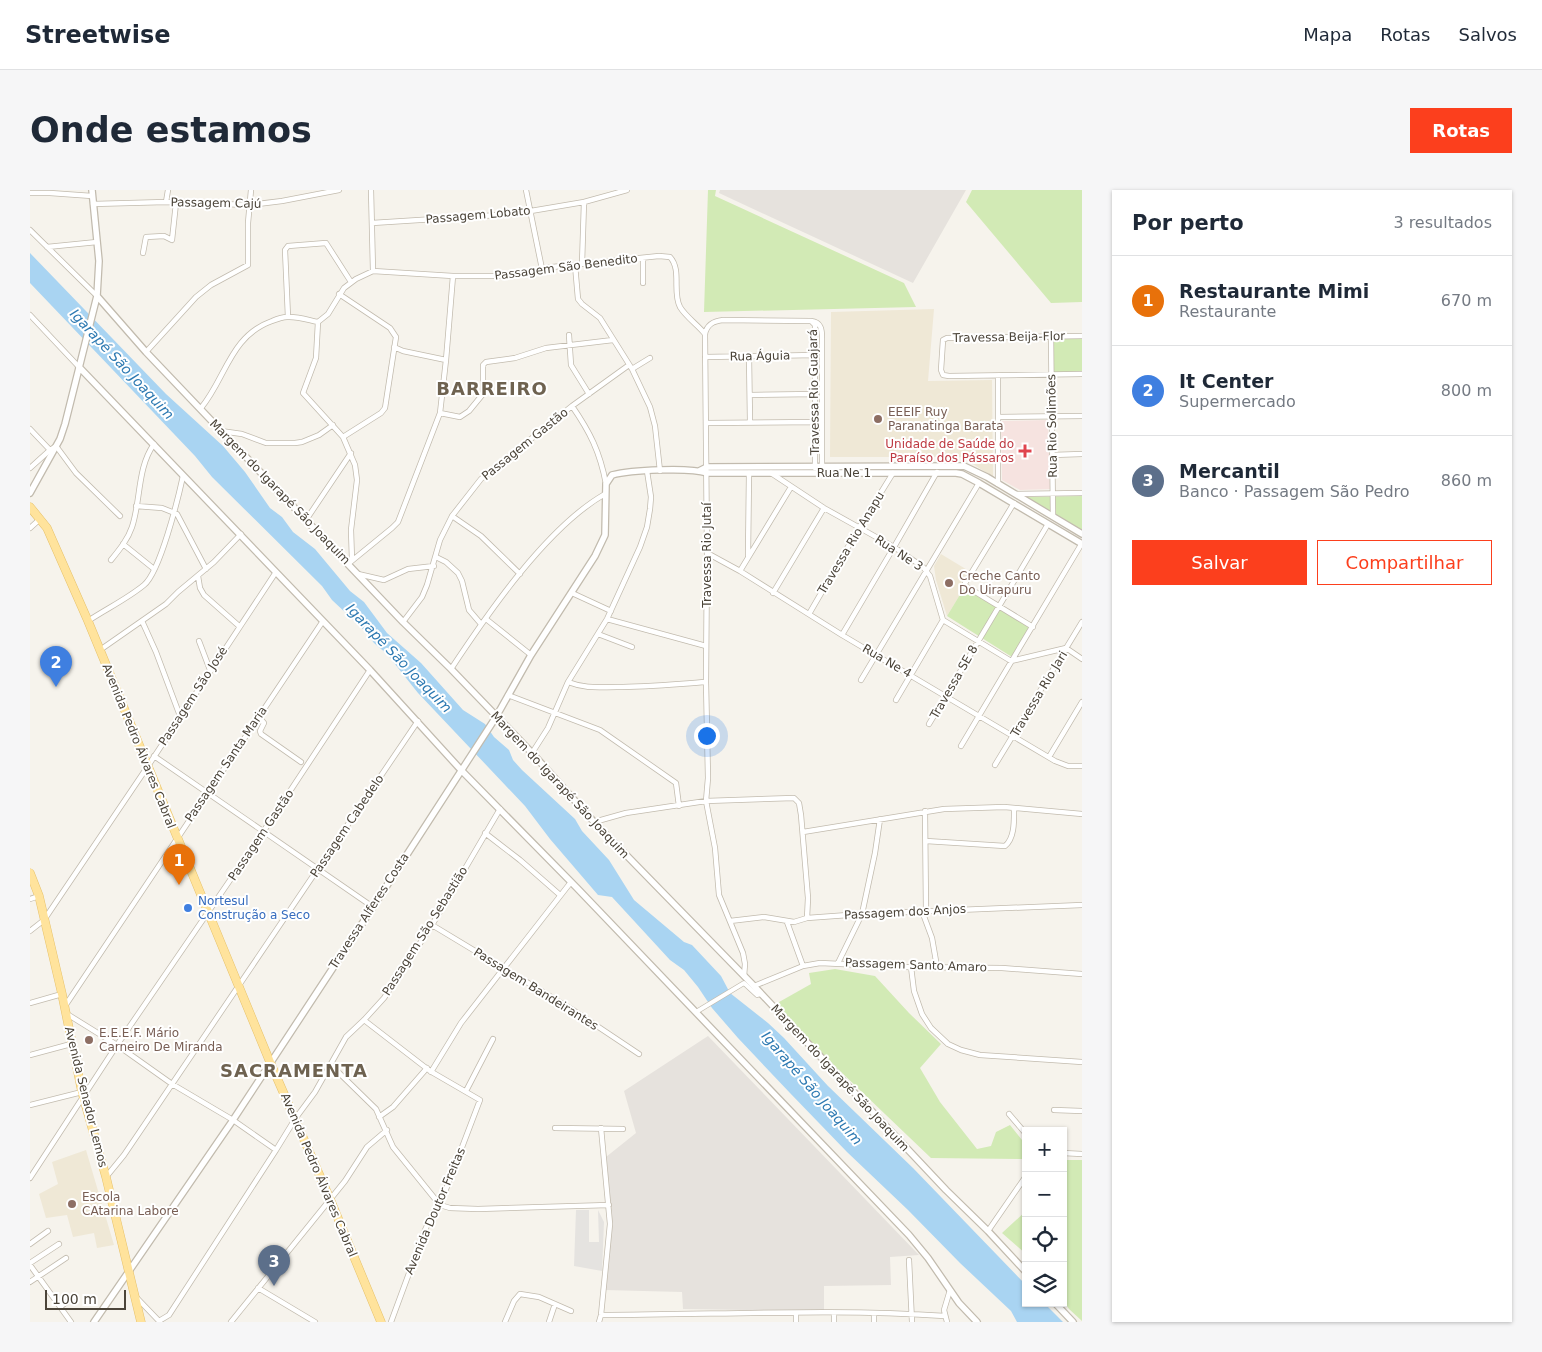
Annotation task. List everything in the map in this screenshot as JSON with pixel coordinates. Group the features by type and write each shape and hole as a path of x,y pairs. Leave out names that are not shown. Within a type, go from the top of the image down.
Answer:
{"main road":[{"name":"Avenida Pedro Álvares Cabral","path":"30,507 47,528 88,621 270,1062 381,1322"},
{"name":"Avenida Senador Lemos","path":"30,873 39,896 83,1095 106,1177 141,1322"}],"street":[{"path":"166,202 168,190"},
{"path":"146,352 196,297 249,263 249,205 251,190"},
{"name":"Passagem Cajú","path":"93,204 166,202 249,205 339,190"},
{"path":"371,190 374,272"},
{"path":"526,190 542,269"},
{"name":"Passagem Lobato","path":"372,223 531,212 584,202 627,190"},
{"path":"30,193 92,193 99,270 97,298 65,424 30,493"},
{"path":"582,264 584,202"},
{"path":"143,253 146,237 164,236 172,240 176,203"},
{"path":"30,230 97,298"},
{"path":"46,247 97,242"},
{"path":"288,316 285,250 288,246 326,243 351,282"},
{"name":"Passagem São Benedito","path":"318,322 328,314 339,294 351,282 361,276 374,272 453,276 507,276 542,269 666,256 672,259 676,270 680,307 705,334"},
{"path":"643,258 643,283"},
{"path":"575,265 578,299 600,318 631,367 653,417 660,471"},
{"path":"350,562 398,522 440,413 453,276"},
{"path":"339,294 394,331 396,337 385,408 381,413 343,437"},
{"name":"Margem do Igarapé São Joaquim","path":"97,298 306,520 350,562 358,574 451,669 495,719 532,754 594,822 754,986 946,1190 1022,1268"},
{"path":"30,315 909,1236 977,1322"},
{"path":"201,408 213,392 240,342 257,328 288,316 318,322 316,358 303,393 334,425 343,437 351,454 357,480 351,530 350,562"},
{"path":"705,334 706,328 711,324 723,320 811,321"},
{"name":"Travessa Rio Guajará","path":"811,321 817,322 821,327 822,473"},
{"name":"Travessa Rio Guajará","path":"811,321 815,327 815,469"},
{"name":"Travessa Rio Jutaí","path":"705,334 708,778 706,802 715,848 719,895 745,959 744,976"},
{"path":"569,335 571,365 588,394"},
{"name":"Rua Rio Solimões","path":"1050,336 1053,516"},
{"name":"Travessa Beija-Flor","path":"998,376 949,376 942,373 944,340 947,338 1082,336"},
{"path":"440,413 460,417 473,406 484,391 483,364 486,362 503,361 546,348 613,340"},
{"path":"394,347 446,360"},
{"name":"Rua Águia","path":"705,357 822,355"},
{"path":"749,356 750,422"},
{"name":"Passagem Gastão","path":"403,622 422,597 434,566 440,540 452,516 481,479 588,394 631,367 650,358"},
{"path":"998,484 998,376 1082,374"},
{"path":"750,395 816,393 822,391"},
{"path":"572,406 594,441 606,484"},
{"path":"998,417 1082,416"},
{"path":"706,423 822,422"},
{"path":"221,431 242,434 266,443 295,444 319,435 334,425"},
{"path":"30,429 53,448 76,474 120,516"},
{"path":"111,560 123,544 131,528 146,460 154,444"},
{"path":"30,468 53,448"},
{"path":"306,520 351,454"},
{"path":"1052,454 1082,454"},
{"name":"Rua Ne 1","path":"707,470 772,473 815,469 823,466 964,466 989,478 1082,534"},
{"name":"Rua Ne 1","path":"707,470 815,469 822,473 937,472 962,474 1082,543"},
{"path":"606,484 612,475 625,472 707,470"},
{"path":"532,754 555,714 557,704 568,682 607,619 647,527 651,497 647,471"},
{"path":"842,635 937,472"},
{"path":"748,558 749,473"},
{"name":"Rua Ne 3","path":"772,473 824,508 894,547 927,571 943,620"},
{"name":"Travessa Rio Anapu","path":"809,614 893,473"},
{"path":"88,621 144,586 154,569 174,512 183,476"},
{"path":"860,680 982,484 989,478"},
{"name":"Travessa Alferes Costa","path":"94,1322 233,1120 373,906 495,719 531,655 595,556 605,535 606,484"},
{"path":"740,571 791,487"},
{"path":"1014,494 1082,493"},
{"path":"451,669 481,624 520,574 563,527 592,502 605,494"},
{"path":"1014,503 965,583 965,586 1033,627"},
{"path":"136,506 162,508 174,512 180,518 206,569"},
{"path":"773,593 824,508"},
{"path":"452,516 481,536 520,574"},
{"path":"30,528 40,518"},
{"name":"Travessa SE 8","path":"929,724 1048,524"},
{"path":"100,650 166,604 206,569 241,534"},
{"path":"961,746 1082,543"},
{"path":"123,544 154,569"},
{"name":"Rua Ne 4","path":"707,553 1049,757 1068,766 1082,766"},
{"path":"436,557 446,562 458,573 462,581 469,610 481,624"},
{"path":"358,574 384,580 390,579 408,569 434,566"},
{"name":"Passagem São José","path":"30,931 44,920 276,572"},
{"path":"198,576 200,588 204,595 239,626"},
{"path":"572,593 611,611"},
{"path":"486,619 531,655"},
{"path":"607,619 706,646"},
{"path":"896,700 943,620 1011,661 1066,648 1082,659"},
{"path":"142,621 180,716"},
{"name":"Passagem Santa Maria","path":"65,1010 206,792 323,621"},
{"name":"Travessa Rio Jari","path":"995,765 1082,622"},
{"path":"598,634 632,647"},
{"path":"199,641 210,670"},
{"name":"Passagem Gastão","path":"30,1178 83,1095 263,832 370,670"},
{"path":"568,682 587,688 646,687 706,682"},
{"path":"508,695 600,730 673,781 678,788 679,806"},
{"path":"1049,757 1082,702"},
{"path":"258,716 264,723 260,731 261,734 301,762"},
{"name":"Passagem Cabedelo","path":"106,1177 124,1155 418,721"},
{"path":"154,756 317,870 373,906"},
{"path":"594,822 626,813 706,802 791,797 798,800 803,832 808,898 807,918"},
{"name":"Passagem São Sebastião","path":"160,1321 169,1315 331,1065 346,1037 384,998 432,925 500,808"},
{"path":"803,832 925,811 963,808 1014,808 1082,814"},
{"path":"926,841 1006,846 1010,840 1014,808"},
{"path":"925,811 924,911 936,961"},
{"path":"838,963 862,914 880,819"},
{"path":"485,833 544,879 560,895"},
{"path":"431,1072 461,1023 571,882"},
{"path":"30,899 39,896"},
{"name":"Passagem dos Anjos","path":"730,921 764,917 787,922 800,921 807,918 862,914 1082,905"},
{"path":"787,922 803,966"},
{"name":"Passagem Bandeirantes","path":"432,925 573,1010 639,1054"},
{"name":"Passagem Santo Amaro","path":"754,986 803,966 820,963 1002,968 1082,974"},
{"path":"912,967 914,991 922,1014 931,1028 948,1044 980,1055 1082,1062"},
{"path":"696,1012 744,983 758,995 761,994"},
{"path":"30,1003 62,994"},
{"path":"65,1010 172,1084 233,1120 276,1150"},
{"path":"364,1020 431,1072 466,1091 493,1039"},
{"path":"30,1055 71,1044"},
{"path":"331,1065 376,1109 394,1147 440,1205 450,1208 478,1209 609,1205"},
{"path":"379,1117 393,1107 427,1068"},
{"name":"Avenida Doutor Freitas","path":"391,1322 424,1230 434,1211 440,1205 480,1100 466,1091"},
{"path":"30,1105 83,1095"},
{"path":"1054,1110 1082,1111"},
{"path":"1009,1114 1022,1129"},
{"path":"556,1128 623,1129"},
{"path":"599,1322 602,1315 610,1224 601,1128"},
{"path":"231,1322 345,1180 367,1148 387,1130"},
{"path":"1067,1153 1082,1154"},
{"path":"988,1231 1022,1182"},
{"path":"30,1244 48,1231"},
{"path":"59,1244 30,1264 71,1322"},
{"path":"30,1282 66,1258"},
{"path":"909,1260 912,1322"},
{"path":"258,1288 315,1322"},
{"path":"947,1322 945,1316 946,1300 950,1290"},
{"path":"505,1322 518,1295 522,1294 531,1295 571,1312"},
{"path":"60,1307 76,1296"},
{"path":"135,1296 160,1321"},
{"path":"549,1322 555,1304"},
{"path":"1059,1307 1072,1322"},
{"path":"796,1313 796,1322"},
{"path":"602,1315 834,1313 945,1316"},
{"path":"834,1313 834,1322"},
{"path":"874,1314 874,1322"}],"shaded area":[{"path":"720,190 966,190 913,283 719,193"},
{"name":"EEEIF Ruy Paranatinga Barata","path":"934,309 928,381 992,380 993,477 962,457 830,457 831,312"},
{"name":"Unidade de Saúde do Paraíso dos Pássaros","path":"1048,420 1050,489 1020,490 1002,480 1001,421"},
{"name":"Creche Canto Do Uirapuru","path":"941,554 969,571 960,585 964,588 947,616 936,580 934,566"},
{"path":"708,1036 919,1255 890,1257 891,1285 824,1286 824,1311 683,1309 682,1292 605,1290 609,1222 601,1161 636,1133 624,1091"},
{"name":"Escola CAtarina Labore","path":"86,1150 114,1245 97,1248 94,1233 73,1237 67,1215 46,1218 39,1194 58,1184 52,1162"},
{"path":"576,1210 589,1210 589,1242 599,1242 598,1210 604,1222 602,1271 574,1266"}],"green space":[{"path":"708,190 716,190 715,196 904,283 916,307 704,312"},
{"path":"972,190 1082,190 1082,302 1051,303 966,202"},
{"path":"1082,335 1082,376 1051,376 1050,336"},
{"path":"1082,496 1082,534 1022,497"},
{"path":"964,588 1029,627 1012,657 947,616"},
{"path":"835,969 875,976 941,1044 920,1068 940,1102 977,1149 991,1146 996,1132 1010,1125 1022,1140 1022,1159 931,1158 772,1006 811,984 809,973"},
{"path":"1067,1160 1082,1160 1082,1321 1067,1306"},
{"path":"1022,1215 1022,1250 1002,1233"}],"water":[{"name":"Igarapé São Joaquim","path":"30,253 166,394 223,446 245,472 270,508 282,517 293,532 315,549 350,591 364,602 387,633 421,663 463,710 485,724 494,737 509,750 513,760 522,770 575,819 582,831 609,860 634,900 684,942 692,945 721,976 730,993 784,1038 828,1086 913,1168 1022,1281 1022,1307 1048,1307 1063,1322 1017,1322 1011,1311 847,1152 738,1038 712,1008 684,970 670,960 612,897 598,895 550,839 525,806 418,693 387,654 332,600 322,586 212,477 195,456 30,283"}],"place":[{"name":"EEEIF Ruy Paranatinga Barata","path":"878,419"},
{"name":"Unidade de Saúde do Paraíso dos Pássaros","path":"1025,451"},
{"name":"Creche Canto Do Uirapuru","path":"949,583"},
{"name":"It Center","path":"56,687"},
{"name":"Restaurante Mimi","path":"179,885"},
{"name":"Nortesul Construção a Seco","path":"188,908"},
{"name":"E.E.E.F. Mário Carneiro De Miranda","path":"89,1040"},
{"name":"Escola CAtarina Labore","path":"72,1204"},
{"name":"Mercantil","path":"274,1286"}],"district":[{"name":"BARREIRO","path":"492,388"},
{"name":"SACRAMENTA","path":"294,1070"}]}
